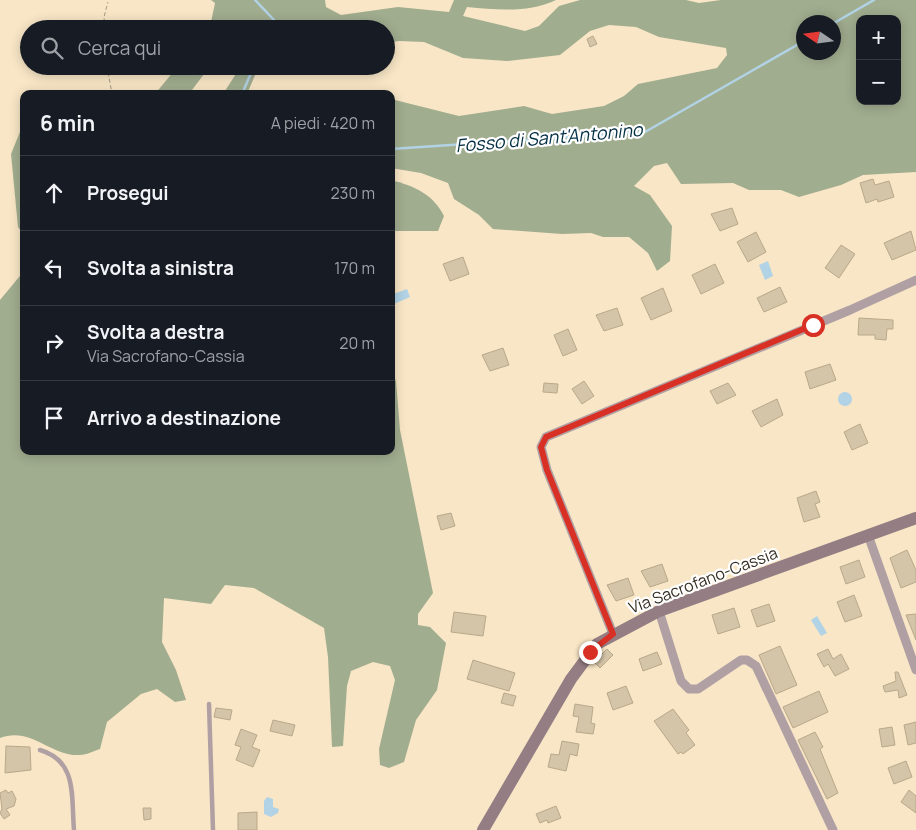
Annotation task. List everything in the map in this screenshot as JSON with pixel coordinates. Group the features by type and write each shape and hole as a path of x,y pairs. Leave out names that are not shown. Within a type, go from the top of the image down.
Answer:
{"street":[{"path":"613,634 547,470 541,447 546,437 850,310 916,280"},
{"name":"Via Sacrofano-Cassia","path":"483,830 583,660 597,644 659,611 916,518"},
{"path":"868,535 916,670"},
{"path":"659,611 681,681 689,689 698,689 741,660 747,660 756,666 833,830"}],"lane":[{"path":"209,704 213,830"},
{"path":"40,750 56,756 69,773 74,830"}],"path":[{"path":"104,20 108,2"},
{"path":"109,75 111,90"}],"green space":[{"path":"211,0 325,0 326,7 341,15 398,7 449,12 454,0 556,0 535,7 513,10 467,7 463,16 525,31 539,26 559,6 580,0 686,0 699,3 721,0 916,0 916,172 863,175 841,185 799,197 781,190 749,190 733,183 681,184 667,163 654,166 634,186 650,195 672,226 670,261 657,271 648,253 629,237 603,237 591,233 562,234 493,229 479,215 454,199 448,183 421,173 395,169 395,100 459,116 524,106 552,114 604,106 624,96 638,84 717,68 727,55 726,48 659,37 636,27 609,25 590,31 560,55 507,61 463,58 424,42 395,42 395,20 211,20 215,3"},
{"path":"171,75 203,75 192,90 158,90"},
{"path":"235,75 255,75 249,90 226,90"},
{"path":"20,132 20,230 18,227 11,154"},
{"path":"395,181 422,192 440,208 444,216 438,231 395,231"},
{"path":"20,276 20,455 395,455 395,379 400,430 433,593 418,614 418,625 430,627 446,643 437,690 416,720 404,762 389,768 380,765 379,749 395,680 390,666 373,662 351,671 347,686 343,746 332,747 328,657 324,628 254,588 225,585 211,604 164,598 162,642 176,670 186,700 175,702 157,689 141,694 107,722 100,749 85,754 60,752 22,736 11,735 0,738 0,300"}],"water":[{"path":"768,261 773,276 765,280 759,265"},
{"path":"407,289 410,297 395,304 395,294"},
{"path":"842,392 848,392 852,399 848,406 842,406 838,402 838,396"},
{"path":"817,616 827,633 821,636 811,620"},
{"path":"267,797 273,799 273,807 279,809 278,813 271,817 264,814 264,801"}],"building":[{"path":"593,36 597,44 590,47 587,39"},
{"path":"873,179 875,185 889,181 894,197 878,202 877,199 866,203 860,183"},
{"path":"732,208 738,224 720,231 711,214"},
{"path":"911,231 916,250 892,260 884,243"},
{"path":"756,232 766,252 748,262 737,242"},
{"path":"841,245 855,254 839,278 825,268"},
{"path":"463,257 469,274 450,281 443,264"},
{"path":"715,264 724,283 701,294 692,275"},
{"path":"780,287 787,302 764,312 757,298"},
{"path":"663,288 672,311 651,320 641,298"},
{"path":"617,308 623,325 604,331 596,315"},
{"path":"859,318 893,320 893,329 887,329 886,340 875,339 875,335 858,335"},
{"path":"568,329 577,350 563,356 554,335"},
{"path":"503,348 509,365 490,371 482,355"},
{"path":"830,364 836,380 810,389 805,372"},
{"path":"584,381 594,396 582,404 572,389"},
{"path":"544,383 558,384 557,393 543,392"},
{"path":"728,383 736,395 717,404 710,391"},
{"path":"777,399 783,415 761,427 752,411"},
{"path":"860,424 868,443 852,450 844,432"},
{"path":"816,491 820,502 815,504 820,517 804,522 797,498"},
{"path":"451,513 455,526 441,530 437,516"},
{"path":"907,550 916,570 916,582 901,588 890,558"},
{"path":"859,560 865,577 846,584 840,567"},
{"path":"662,564 668,581 650,587 641,571"},
{"path":"628,578 634,595 616,601 607,585"},
{"path":"854,595 862,616 845,622 837,602"},
{"path":"769,604 775,621 757,627 751,610"},
{"path":"734,608 740,627 718,634 712,615"},
{"path":"454,612 486,616 483,636 451,632"},
{"path":"916,614 916,640 906,615"},
{"path":"780,646 797,685 776,694 759,655"},
{"path":"607,649 613,655 600,668 594,662"},
{"path":"828,649 833,659 841,654 849,669 835,676 828,664 824,667 817,654"},
{"path":"657,652 662,664 643,671 639,659"},
{"path":"473,660 515,673 509,691 467,679"},
{"path":"895,672 898,672 907,695 899,698 898,690 885,692 883,686 896,681"},
{"path":"626,686 633,703 613,710 607,693"},
{"path":"819,691 828,712 793,728 783,707"},
{"path":"504,693 516,696 513,706 501,703"},
{"path":"575,704 593,707 591,723 595,724 593,734 576,732 579,717 573,716"},
{"path":"216,708 232,710 230,720 214,717"},
{"path":"673,709 689,730 686,733 695,745 683,754 681,752 678,754 654,721"},
{"path":"273,720 295,725 292,736 270,731"},
{"path":"916,722 916,743 908,745 904,725"},
{"path":"892,727 895,745 882,747 879,729"},
{"path":"241,729 257,735 252,747 260,750 253,767 236,760 241,747 235,745"},
{"path":"815,732 823,747 820,749 838,793 827,799 798,740"},
{"path":"562,741 579,744 577,756 570,754 566,771 548,767 551,754 559,755"},
{"path":"6,746 30,747 31,770 5,773"},
{"path":"906,761 912,777 894,784 888,768"},
{"path":"6,790 8,793 12,791 16,799 14,806 6,809 10,815 4,819 0,813 2,809 0,793"},
{"path":"909,790 916,796 916,813 901,802"},
{"path":"556,806 561,818 548,823 547,820 540,823 536,814"},
{"path":"143,808 151,808 151,819 144,820"},
{"path":"257,812 257,830 238,830 238,813"}],"waterway":[{"name":"Fosso di Sant'Antonino","path":"255,0 274,20"},
{"name":"Fosso di Sant'Antonino","path":"841,19 874,0"},
{"name":"Fosso di Sant'Antonino","path":"395,149 645,132 796,46"},
{"name":"Fosso di Sant'Antonino","path":"244,90 250,75"}],"route":[{"path":"590,652 597,644 613,634 547,470 541,447 546,437 813,325"}]}
